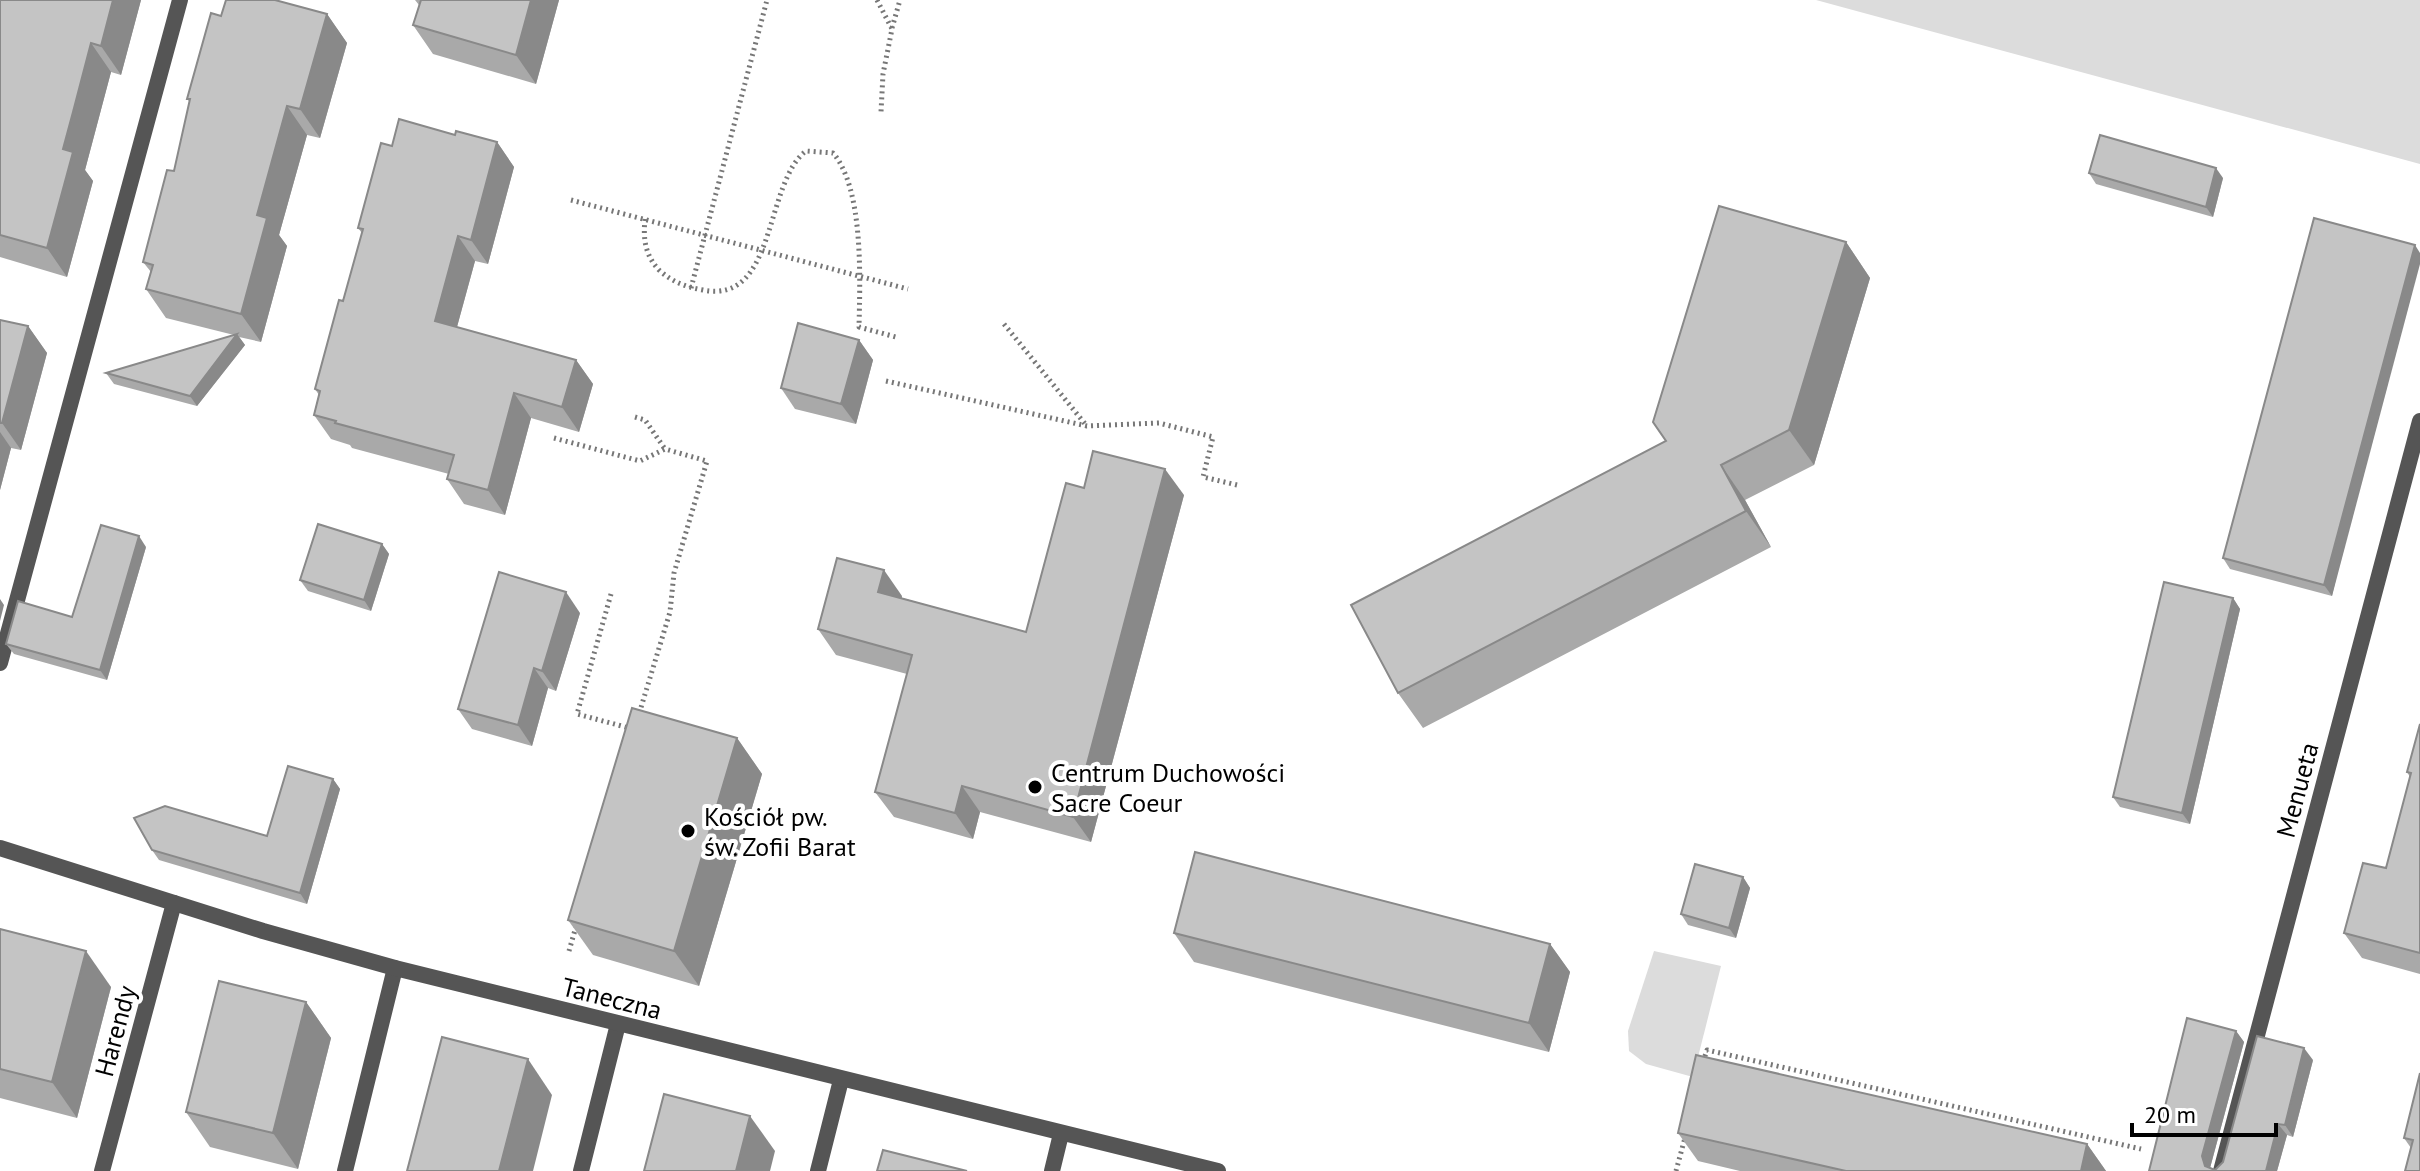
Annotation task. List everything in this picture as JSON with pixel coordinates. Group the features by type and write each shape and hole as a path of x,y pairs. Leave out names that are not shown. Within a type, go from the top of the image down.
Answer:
{"street":[{"path":"0,663 180,0"},
{"name":"Menueta","path":"2221,1171 2420,421"},
{"name":"Taneczna","path":"0,848 395,968 1218,1171"},
{"name":"Harendy","path":"102,1171 174,903"},
{"path":"345,1171 395,968"},
{"path":"581,1171 618,1024"},
{"path":"818,1171 841,1080"},
{"path":"1052,1171 1061,1134"}],"path":[{"path":"691,288 767,0"},
{"path":"877,0 892,29"},
{"path":"881,112 883,74 900,0"},
{"path":"645,219 643,241 653,263 669,280 691,288 724,291 742,282 755,268 779,196 796,159 806,151 833,153 844,165 857,223 859,327 896,337"},
{"path":"571,200 908,289"},
{"path":"1004,324 1087,426"},
{"path":"886,381 1087,426 1159,423 1213,437 1203,477 1237,485"},
{"path":"635,417 645,420 665,449 707,461 674,573 670,612 639,715"},
{"path":"554,438 640,461 665,449"},
{"path":"611,594 577,714 635,730"},
{"path":"569,951 578,918"},
{"path":"1703,1065 1707,1050 2141,1149"},
{"path":"1676,1171 1688,1125"}],"shaded area":[{"path":"1816,0 2420,0 2420,164"},
{"path":"1654,951 1721,966 1693,1077 1646,1064 1629,1051 1628,1031"}],"building":[{"path":"0,0 113,0 101,46 91,43 63,149 73,152 47,248 0,235"},
{"path":"226,0 275,0 327,14 300,109 287,106 257,215 267,218 241,314 146,289 153,265 143,262 167,170 174,171 190,99 187,99 211,13 221,16"},
{"path":"421,0 531,0 516,55 413,25"},
{"path":"399,119 455,135 456,131 497,142 471,240 458,236 435,321 576,360 562,407 514,393 488,490 447,479 454,455 314,415 320,391 315,389 339,300 343,301 363,229 358,228 381,143 392,146"},
{"path":"2100,135 2216,168 2206,207 2089,173"},
{"path":"1719,206 1846,242 1789,430 1721,465 1746,511 1398,693 1351,605 1666,441 1653,422"},
{"path":"2314,218 2415,245 2324,585 2223,558"},
{"path":"0,320 28,326 2,423 0,423"},
{"path":"798,323 859,340 841,404 781,388"},
{"path":"237,334 190,396 106,373"},
{"path":"1093,451 1165,469 1073,817 962,786 955,813 875,792 912,655 818,629 837,558 884,570 878,592 1026,632 1066,483 1084,488"},
{"path":"318,524 382,544 364,600 300,580"},
{"path":"101,525 139,536 100,670 6,644 18,601 72,617"},
{"path":"499,572 566,592 542,671 534,668 518,725 458,709"},
{"path":"2164,582 2233,598 2182,813 2113,797"},
{"name":"Kościół pw. św. Zofii Barat","path":"632,708 737,738 674,951 568,920"},
{"path":"2420,724 2420,953 2344,933 2363,863 2386,868 2411,773 2407,772"},
{"path":"288,766 333,779 300,893 152,850 134,818 165,806 267,836"},
{"path":"1195,852 1550,944 1529,1023 1174,933"},
{"path":"1695,864 1743,877 1729,928 1681,914"},
{"path":"0,929 86,951 52,1082 0,1069"},
{"path":"219,981 306,1002 273,1133 186,1112"},
{"path":"2187,1018 2236,1031 2202,1156 2205,1166 2215,1170 2223,1162 2257,1036 2304,1048 2285,1125 2278,1124 2266,1171 2149,1171"},
{"path":"442,1037 528,1059 499,1171 407,1171"},
{"path":"1696,1055 2087,1144 2081,1171 1846,1171 1678,1133"},
{"path":"2420,1073 2420,1171 2405,1171 2413,1140 2404,1138"},
{"path":"664,1094 750,1116 736,1171 644,1171"},
{"path":"883,1150 967,1171 877,1171"}],"place":[{"name":"Centrum Duchowości Sacre Coeur","path":"1035,787"},
{"name":"Kościół pw. św. Zofii Barat","path":"688,831"}]}
